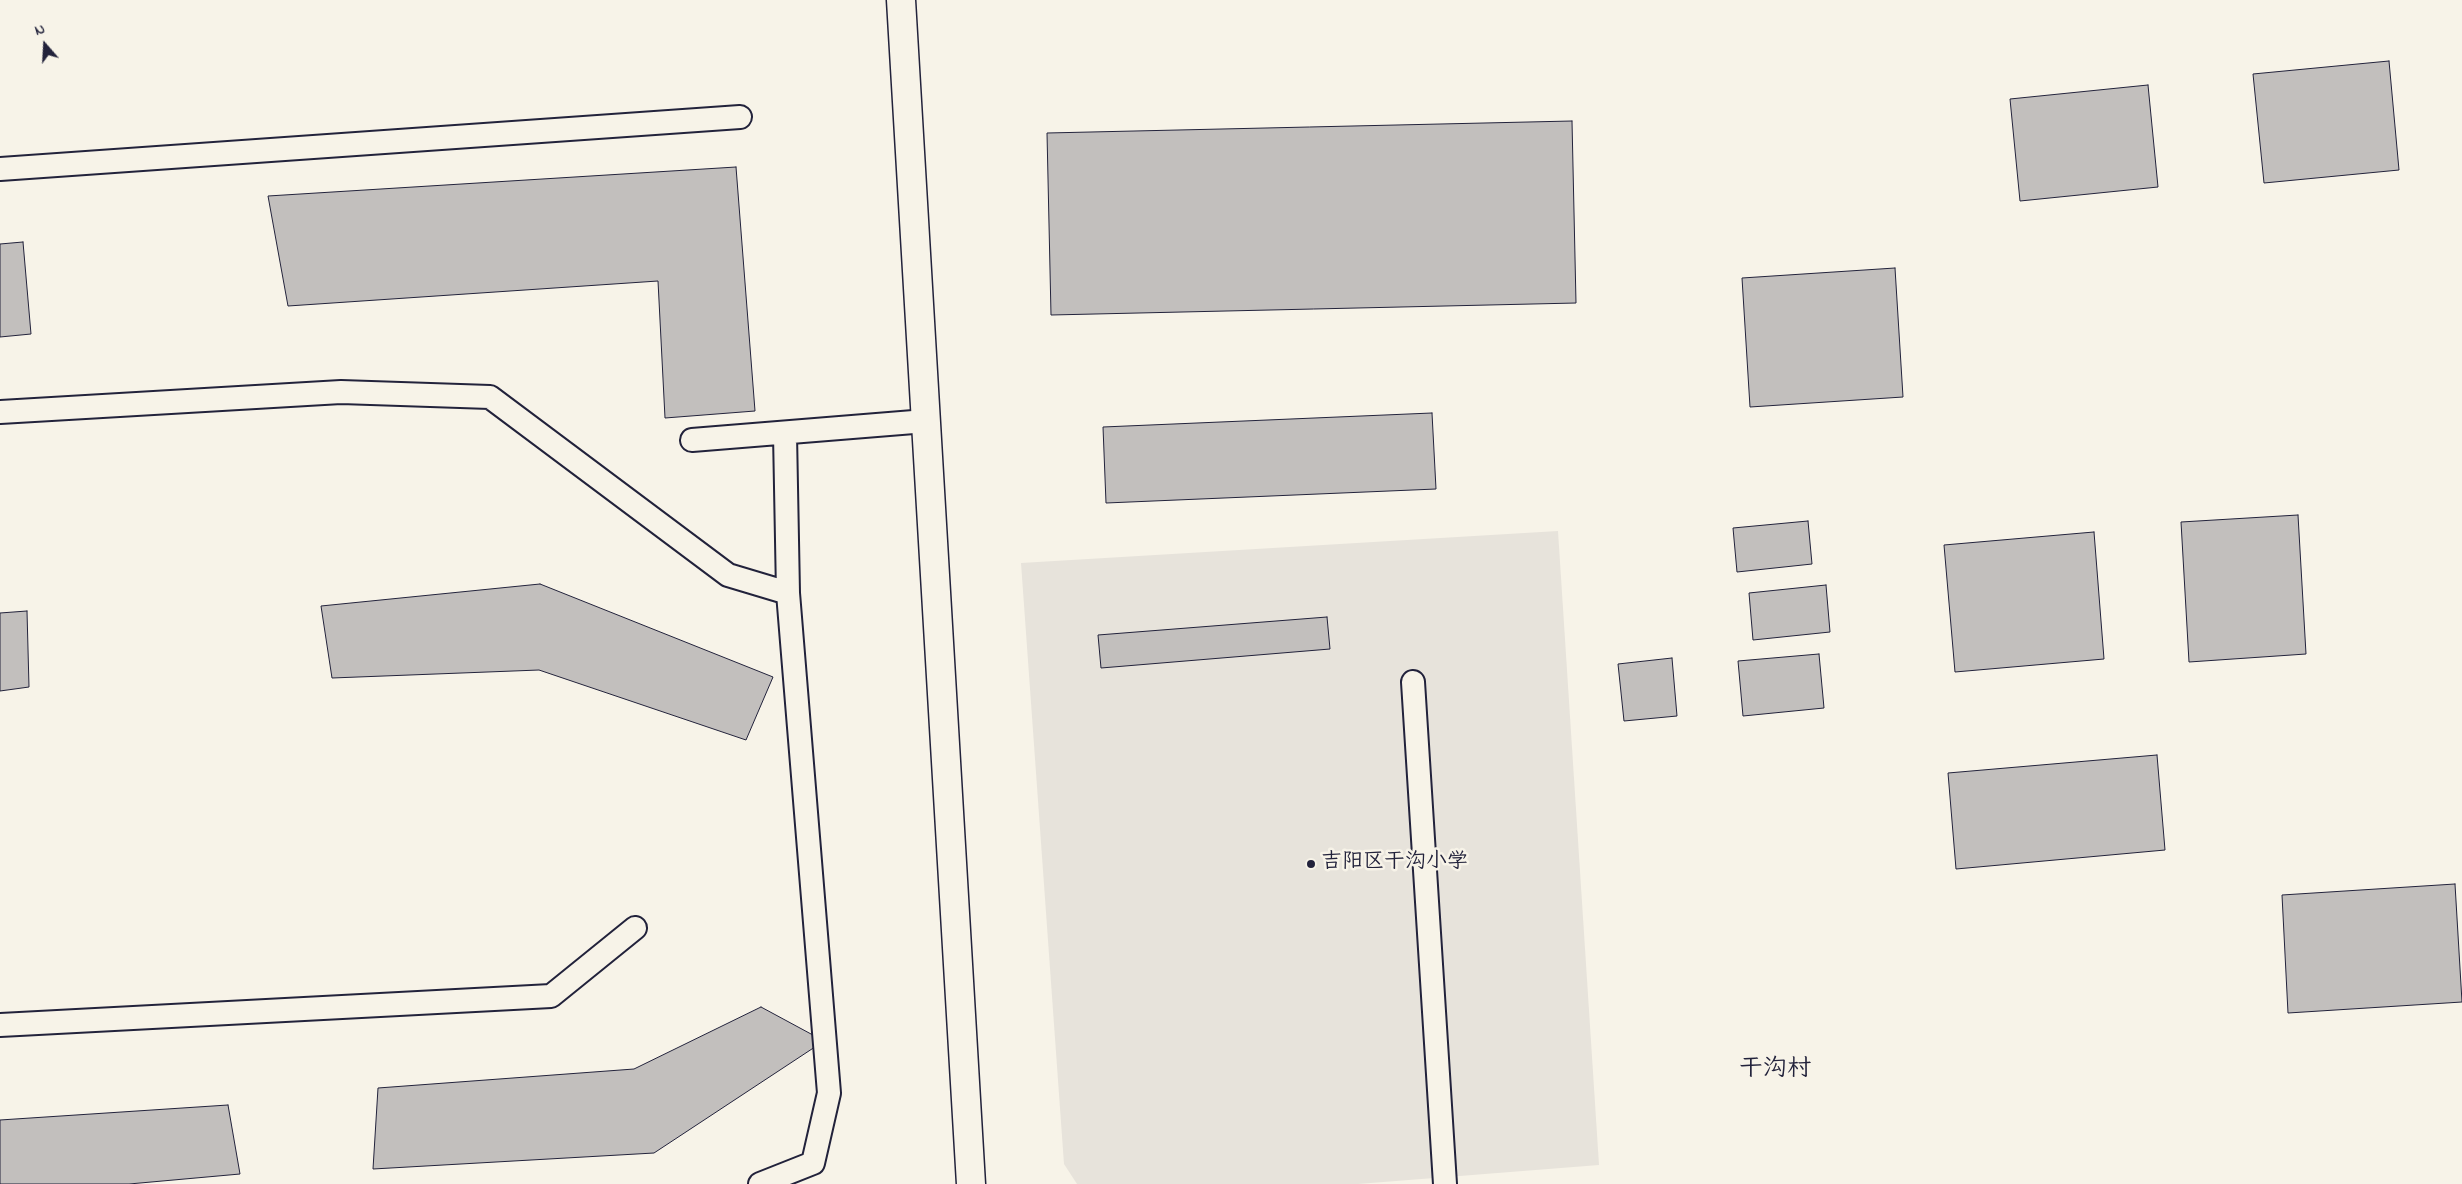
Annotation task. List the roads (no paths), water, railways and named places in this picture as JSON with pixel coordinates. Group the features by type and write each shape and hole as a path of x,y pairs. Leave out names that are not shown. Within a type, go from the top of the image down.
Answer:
{"street":[{"path":"901,0 971,1184"}],"lane":[{"path":"0,169 740,118"},
{"path":"0,412 341,392 490,397 728,575 788,593"},
{"path":"692,440 785,434 926,421"},
{"path":"760,1184 813,1162 829,1093 788,593 785,434"},
{"path":"1413,682 1445,1184"},
{"path":"0,1025 551,996 635,928"}],"place":[{"name":"吉阳区干沟小学","path":"1311,864"}],"district":[{"name":"干沟村","path":"1775,1071"}]}
